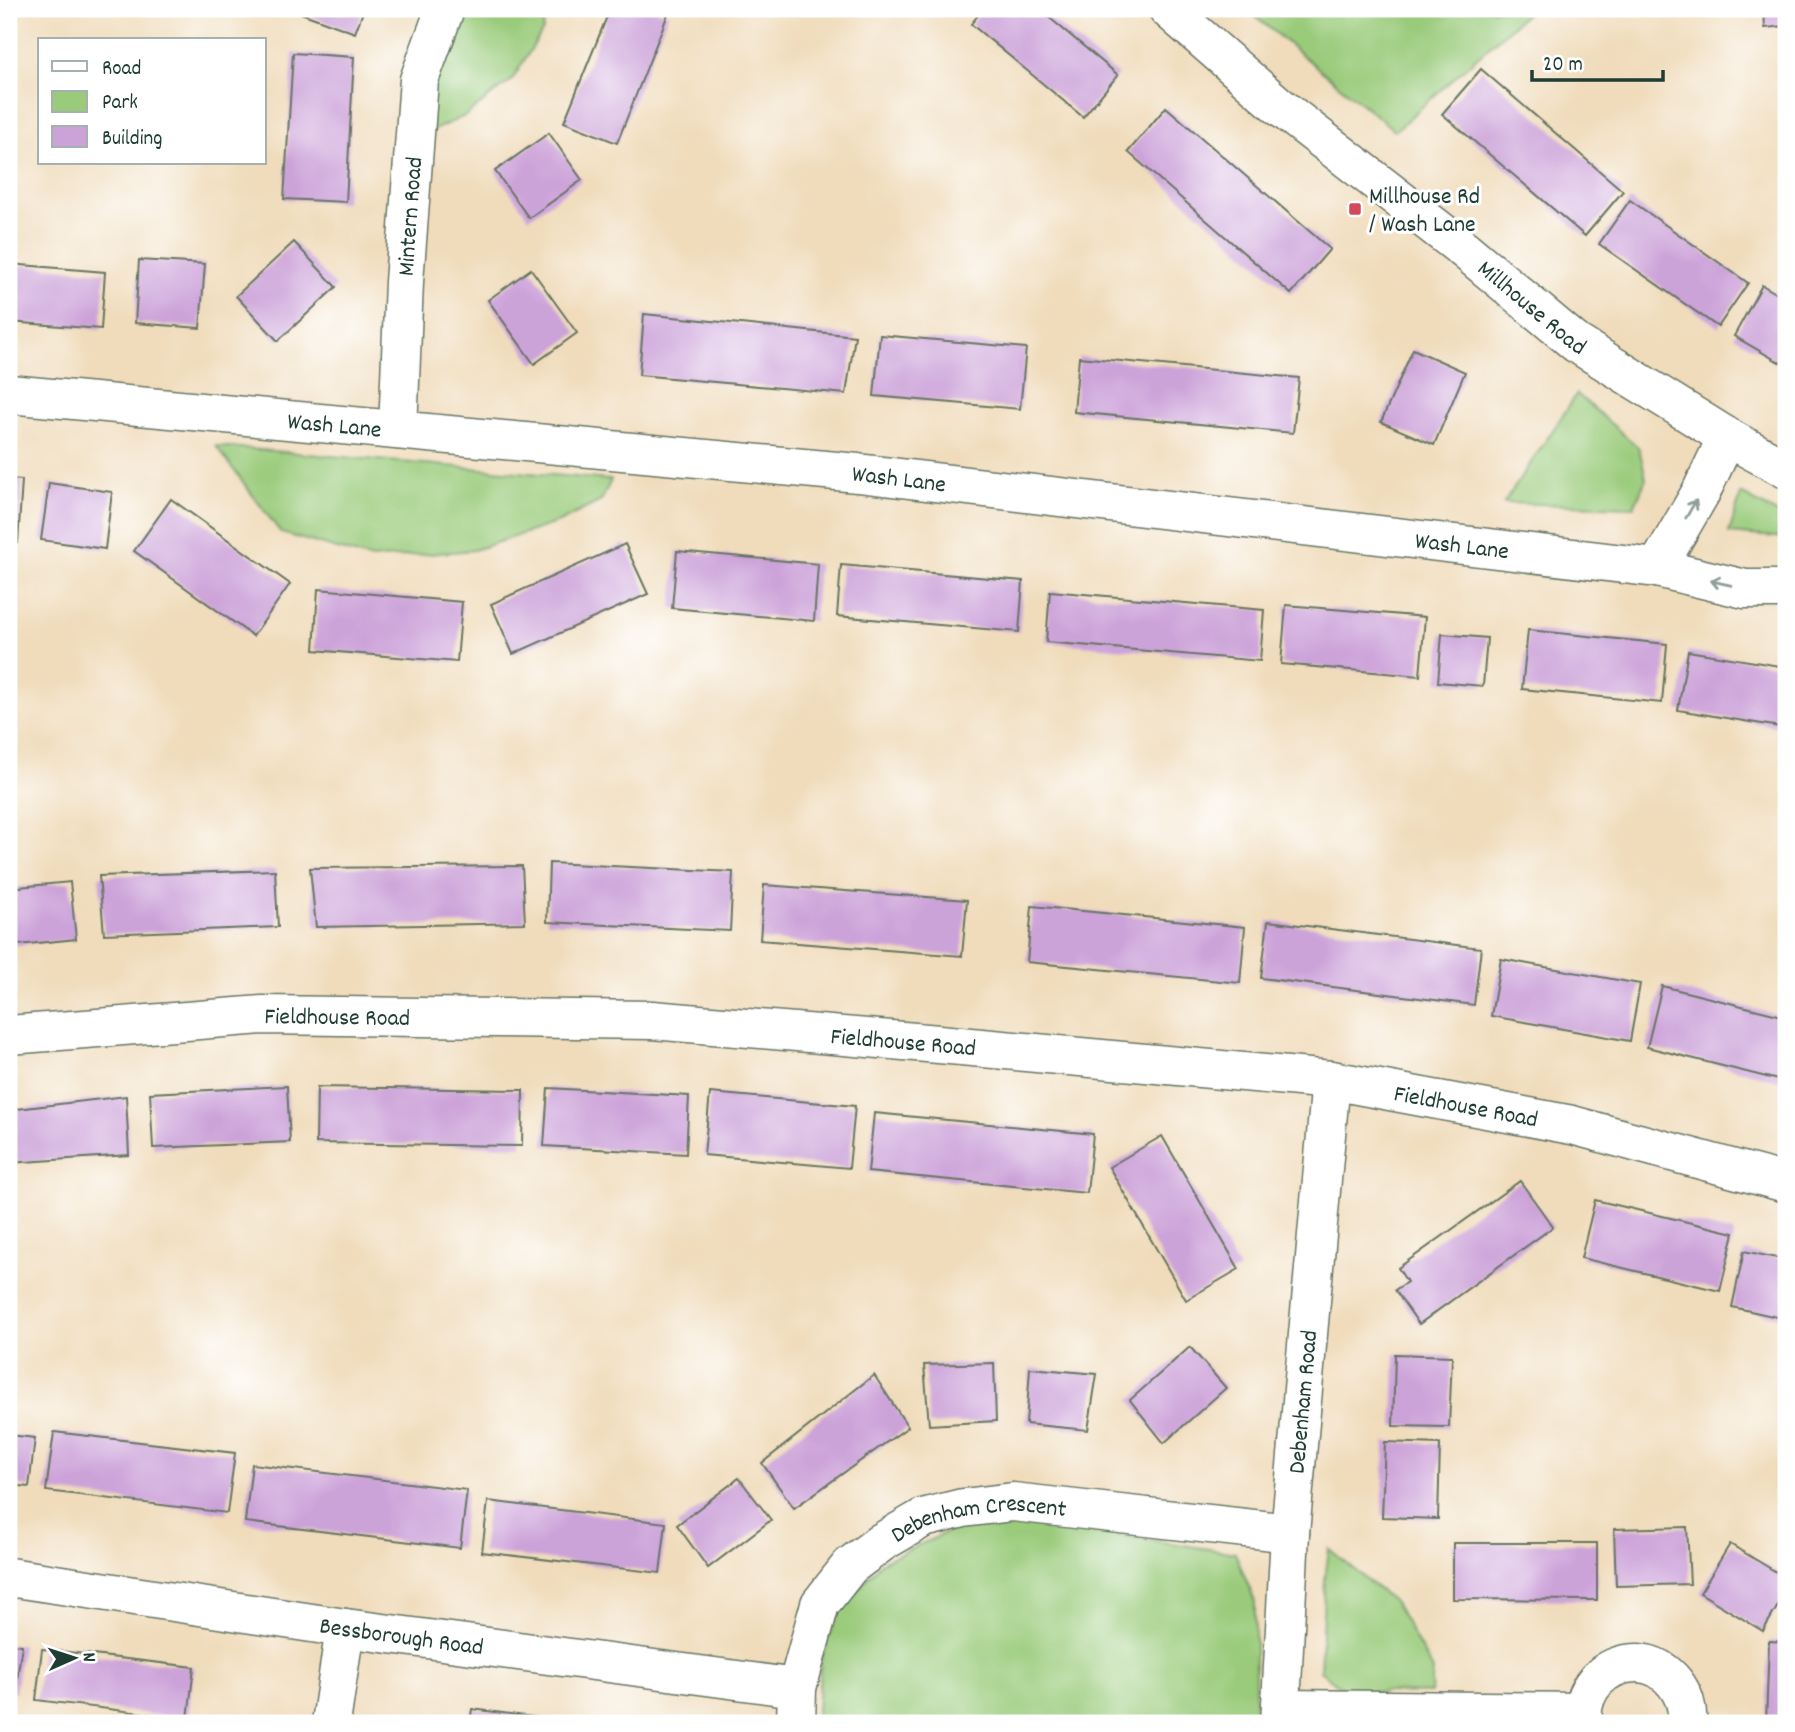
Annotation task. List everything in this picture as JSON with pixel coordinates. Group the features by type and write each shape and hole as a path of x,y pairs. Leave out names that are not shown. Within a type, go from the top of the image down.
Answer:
{"street":[{"name":"Mintern Road","path":"398,430 404,282 419,80 445,9"},
{"name":"Millhouse Road","path":"1168,9 1279,106 1466,251 1576,343 1727,437 1786,469"},
{"name":"Wash Lane","path":"9,394 858,473 1657,568 1745,589 1786,589"},
{"path":"1657,568 1701,492 1727,437"},
{"name":"Fieldhouse Road","path":"9,1035 261,1015 652,1020 1331,1080 1572,1125 1786,1183"},
{"name":"Debenham Road","path":"1280,1716 1290,1534 1331,1080"},
{"name":"Debenham Crescent","path":"796,1706 820,1604 850,1566 882,1542 923,1518 963,1508 1013,1502 1290,1534"},
{"name":"Bessborough Road","path":"9,1577 345,1628 796,1706"},
{"path":"331,1723 345,1628"},
{"path":"1280,1716 1583,1718 1587,1692 1600,1676 1618,1665 1639,1663 1659,1668 1675,1681 1685,1699 1687,1723"}],"green space":[{"path":"458,9 545,9 543,30 512,80 465,116 427,133 431,82"},
{"path":"1246,9 1531,9 1395,131"},
{"path":"1577,394 1639,448 1646,479 1634,507 1504,503"},
{"path":"216,446 611,480 601,501 559,522 474,550 372,559 281,533"},
{"path":"1741,494 1786,518 1786,538 1729,533"},
{"path":"1020,1520 1235,1553 1255,1602 1255,1723 816,1723 821,1659 838,1613 881,1562 961,1526"},
{"path":"1329,1549 1395,1603 1433,1670 1431,1693 1346,1691 1320,1671"}],"building":[{"path":"302,9 364,9 355,33 301,13"},
{"path":"610,9 655,9 668,14 617,143 564,122"},
{"path":"983,9 1039,9 1118,75 1083,117 971,24"},
{"path":"1764,9 1786,9 1786,26 1765,28"},
{"path":"293,53 354,57 346,202 284,199"},
{"path":"1481,69 1623,191 1585,236 1442,114"},
{"path":"1166,107 1330,249 1291,294 1128,152"},
{"path":"549,133 582,180 529,218 495,171"},
{"path":"1630,200 1748,283 1718,327 1599,244"},
{"path":"294,242 336,287 278,341 236,296"},
{"path":"139,260 205,264 200,328 135,323"},
{"path":"9,264 105,272 101,329 9,322"},
{"path":"531,269 577,333 534,364 488,300"},
{"path":"1762,285 1786,299 1786,366 1734,336"},
{"path":"644,314 855,336 846,394 639,375"},
{"path":"880,335 1026,348 1020,409 874,396"},
{"path":"1413,349 1465,372 1434,445 1381,422"},
{"path":"1079,357 1299,378 1293,433 1074,412"},
{"path":"9,479 22,480 18,543 9,542"},
{"path":"49,483 112,492 105,549 41,540"},
{"path":"171,499 290,584 253,636 134,551"},
{"path":"625,544 648,594 513,654 491,604"},
{"path":"677,551 818,564 814,621 672,608"},
{"path":"841,565 1023,581 1019,632 837,616"},
{"path":"318,589 462,602 457,662 314,650"},
{"path":"1050,591 1264,610 1260,661 1046,642"},
{"path":"1286,605 1425,617 1420,676 1281,664"},
{"path":"1528,630 1667,644 1662,703 1522,689"},
{"path":"1442,634 1487,638 1483,686 1438,682"},
{"path":"1688,651 1786,667 1786,728 1678,710"},
{"path":"549,863 733,872 730,931 547,922"},
{"path":"522,866 525,923 316,927 310,868"},
{"path":"275,870 278,927 104,934 99,876"},
{"path":"70,882 76,939 9,946 9,888"},
{"path":"764,885 967,900 962,956 760,940"},
{"path":"1032,906 1245,927 1240,983 1027,962"},
{"path":"1268,921 1481,948 1474,1005 1261,978"},
{"path":"1501,959 1640,984 1630,1041 1491,1016"},
{"path":"1662,986 1786,1017 1786,1082 1647,1047"},
{"path":"287,1086 290,1142 153,1148 150,1093"},
{"path":"317,1087 523,1090 522,1146 316,1143"},
{"path":"548,1088 689,1096 686,1154 544,1146"},
{"path":"710,1093 855,1106 849,1168 704,1155"},
{"path":"126,1096 129,1155 9,1163 9,1110"},
{"path":"874,1113 1093,1134 1087,1193 868,1172"},
{"path":"1162,1136 1239,1269 1186,1300 1109,1167"},
{"path":"1520,1181 1553,1227 1419,1324 1395,1290 1407,1282 1398,1268"},
{"path":"1595,1200 1734,1233 1720,1291 1581,1258"},
{"path":"1744,1251 1786,1260 1786,1319 1732,1307"},
{"path":"1190,1347 1226,1388 1164,1443 1130,1400"},
{"path":"1395,1354 1452,1356 1449,1427 1393,1426"},
{"path":"994,1363 996,1421 929,1425 924,1365"},
{"path":"1030,1368 1097,1374 1088,1430 1026,1424"},
{"path":"874,1375 908,1427 794,1508 762,1463"},
{"path":"54,1432 235,1453 227,1513 46,1491"},
{"path":"9,1435 35,1438 29,1487 9,1485"},
{"path":"1385,1442 1440,1444 1438,1519 1382,1517"},
{"path":"252,1464 467,1490 460,1548 245,1522"},
{"path":"739,1478 771,1520 708,1568 677,1525"},
{"path":"488,1501 666,1523 660,1573 482,1552"},
{"path":"1687,1527 1690,1584 1616,1586 1614,1529"},
{"path":"1453,1543 1597,1543 1597,1600 1453,1599"},
{"path":"1730,1544 1786,1578 1786,1592 1763,1631 1700,1593"},
{"path":"1769,1641 1786,1642 1786,1723 1766,1723"},
{"path":"9,1644 22,1645 15,1693 9,1692"},
{"path":"42,1649 194,1667 188,1719 36,1700"},
{"path":"472,1709 572,1722 572,1723 470,1723"}],"place":[{"name":"Millhouse Rd / Wash Lane","path":"1355,209"}]}
